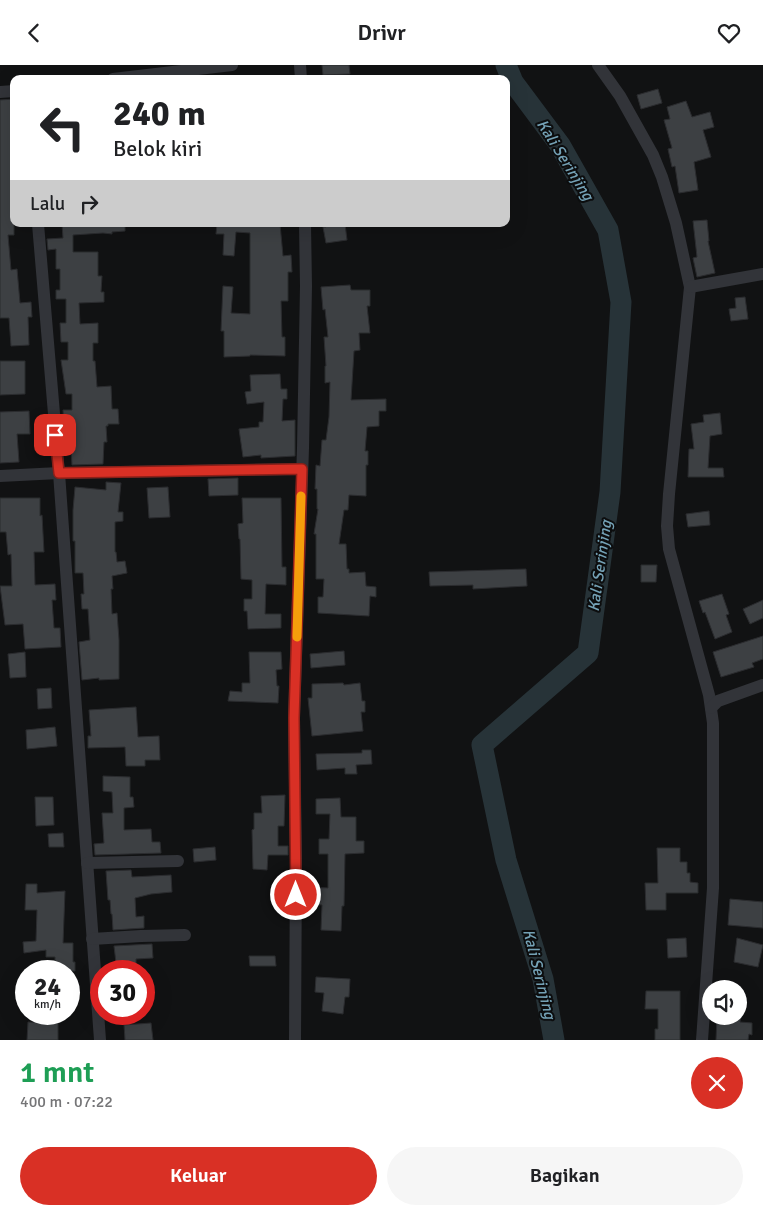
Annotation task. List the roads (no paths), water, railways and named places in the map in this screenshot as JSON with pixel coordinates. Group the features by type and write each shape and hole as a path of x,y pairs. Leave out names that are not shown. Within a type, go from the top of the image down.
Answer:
{"street":[{"path":"147,75 232,65"},
{"path":"598,65 620,96 653,155 676,223 690,287 684,359 675,425 667,525 669,549 675,576 703,671 711,708 713,733 713,889 702,1040"},
{"path":"38,227 59,473 100,1040"},
{"path":"295,1040 296,859 294,718 306,295 305,227"},
{"path":"690,287 763,274"},
{"path":"0,476 59,473 302,469"},
{"path":"711,708 718,701 763,685"},
{"path":"87,863 178,861"},
{"path":"92,939 185,935"}],"waterway":[{"name":"Kali Serinjing","path":"506,65 513,82 560,145 608,230 621,302 610,492 588,653 482,745 506,860 543,979 554,1040"}]}
